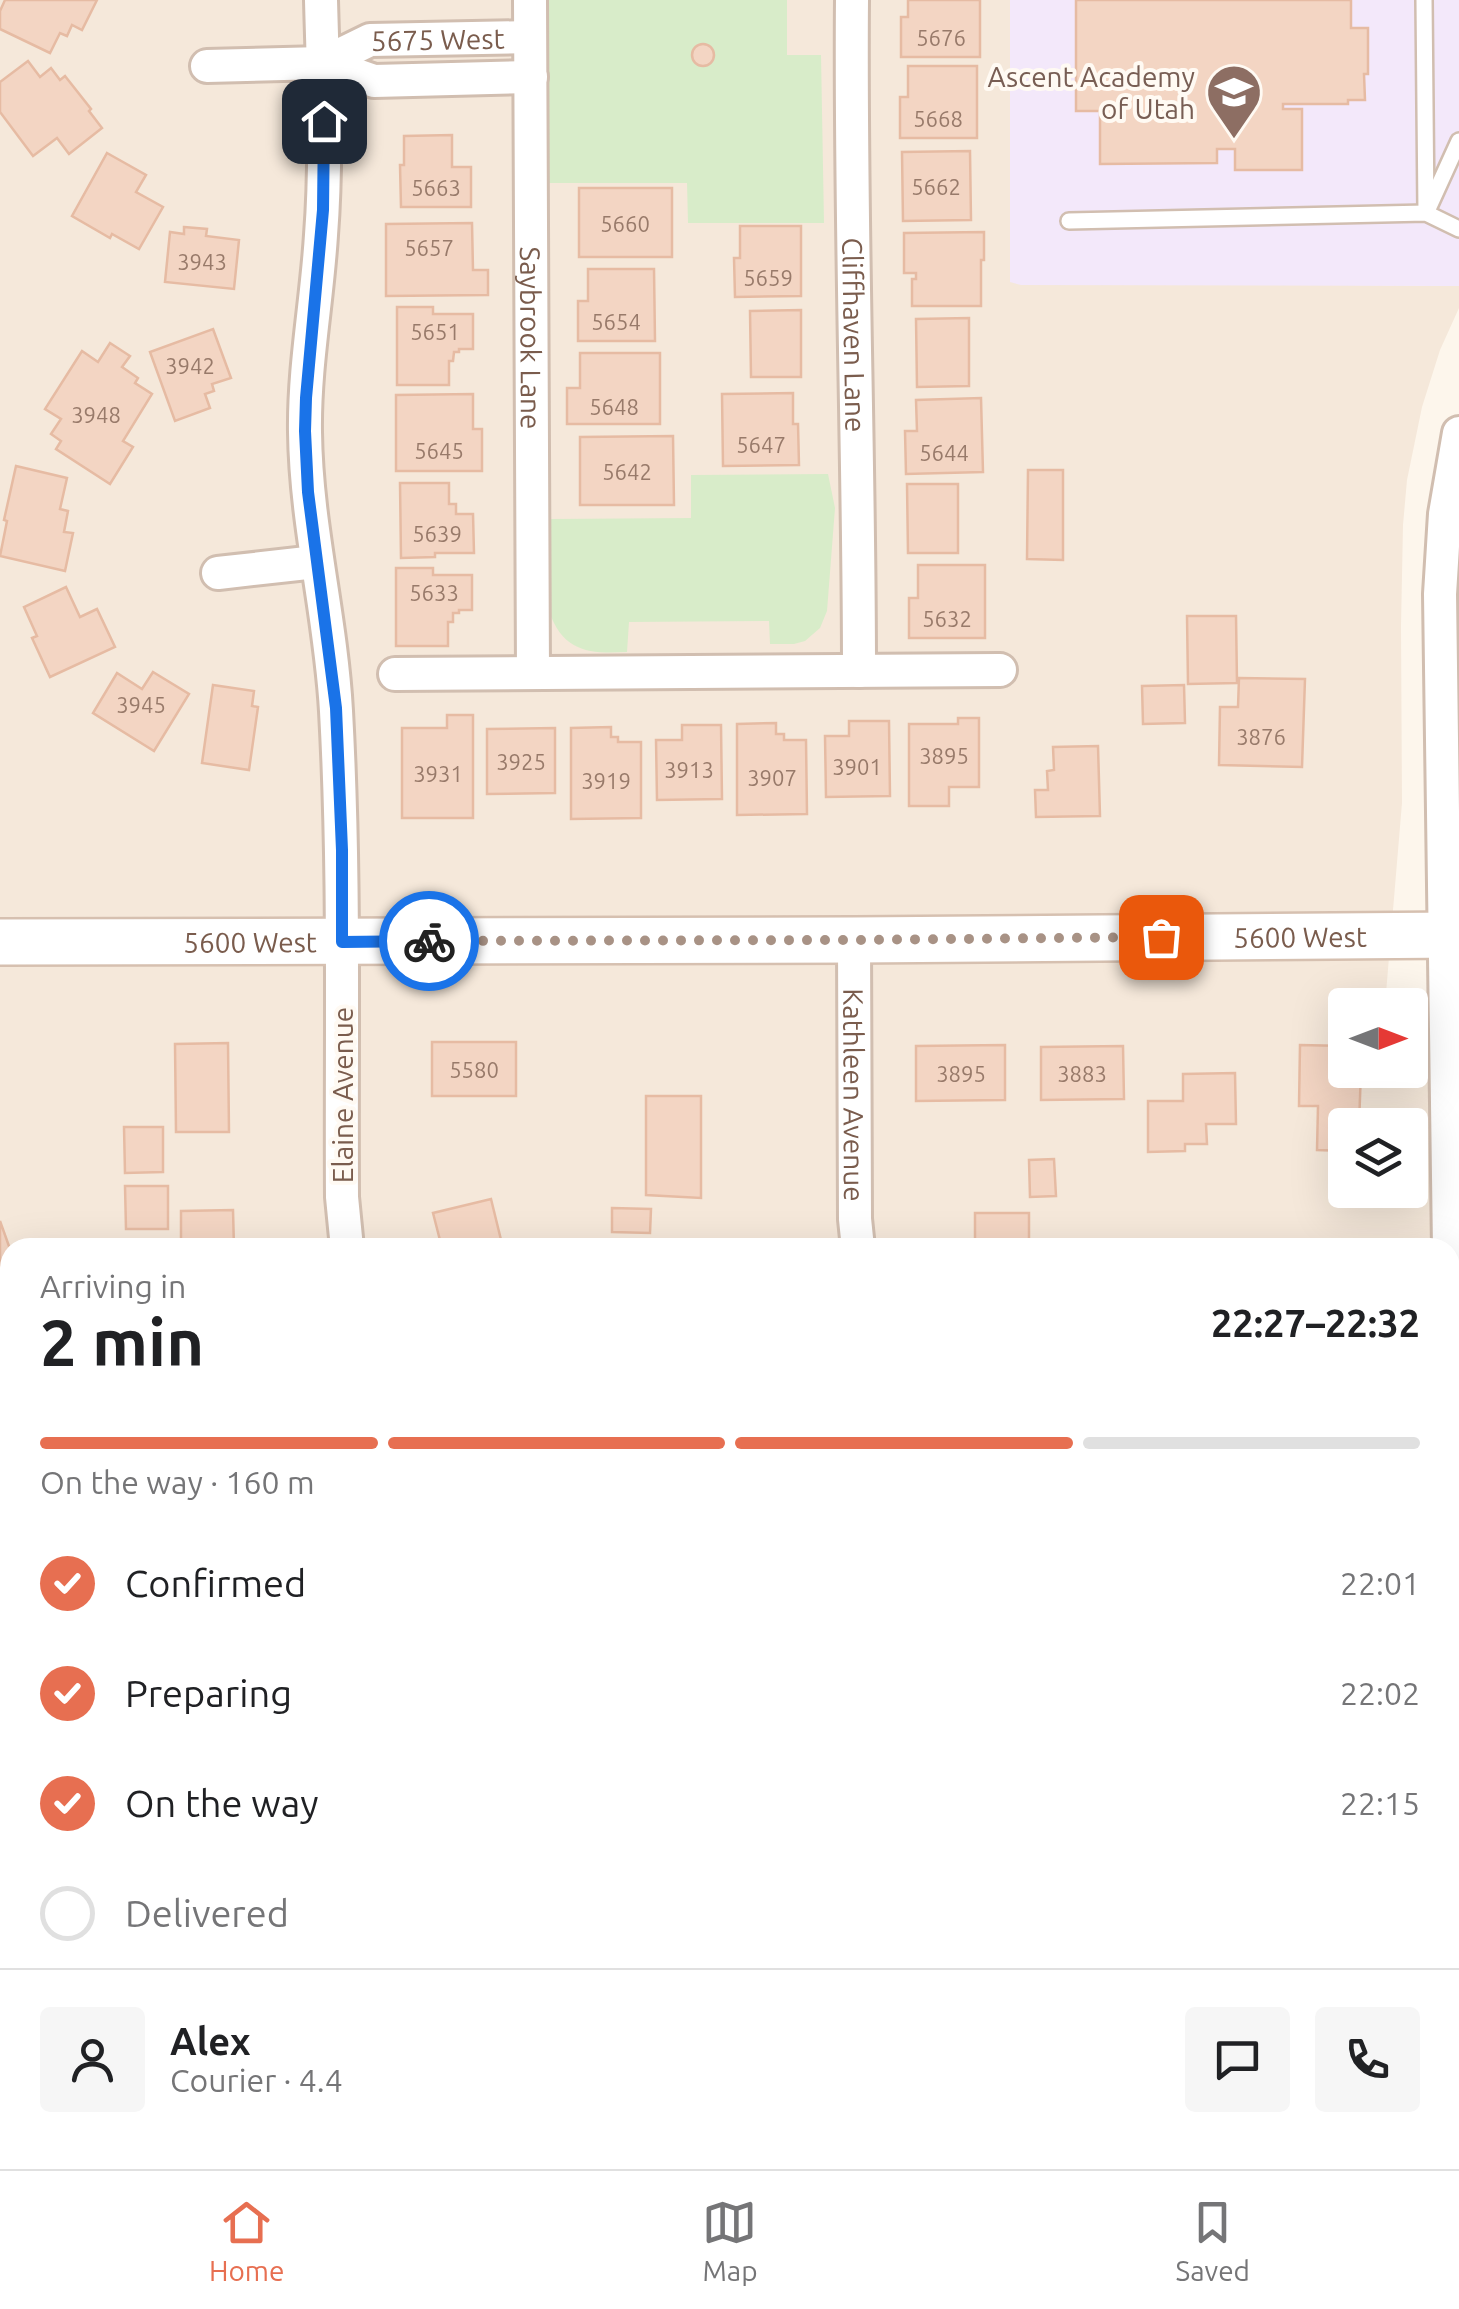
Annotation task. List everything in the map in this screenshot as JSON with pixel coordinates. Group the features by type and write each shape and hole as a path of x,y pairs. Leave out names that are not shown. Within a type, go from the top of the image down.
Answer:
{"main road":[{"name":"5600 West","path":"0,942 1452,934"}],"street":[{"name":"Elaine Avenue","path":"321,0 323,210 305,431 308,492 335,696 342,850 342,1197 346,1238"},
{"name":"Saybrook Lane","path":"530,0 532,673"},
{"name":"Cliffhaven Lane","path":"852,0 858,671"},
{"name":"5675 West","path":"323,62 370,40 530,37"},
{"name":"5675 West","path":"323,62 374,80 530,77"},
{"path":"207,66 323,62"},
{"path":"1449,1238 1452,934 1440,594 1445,514 1459,433"},
{"path":"218,573 316,562"},
{"path":"394,674 1000,670"},
{"name":"Kathleen Avenue","path":"854,940 857,1238"}],"lane":[{"path":"1424,0 1426,213"},
{"path":"1426,213 1459,141"},
{"path":"1069,221 1426,213 1459,228"}],"shaded area":[{"path":"0,0 1010,0 1010,282 1459,286 1459,308 1440,350 1422,407 1407,480 1401,626 1402,803 1386,988 1328,988 1328,1088 1428,1088 1428,1008 1459,1008 1459,1238 0,1238"},
{"name":"Ascent Academy of Utah","path":"1010,0 1459,0 1459,286 1010,282"}],"green space":[{"path":"548,0 787,0 787,55 821,55 824,223 688,223 687,183 548,183"},
{"path":"828,474 835,508 827,611 820,628 805,641 770,644 769,621 629,622 627,652 601,652 570,643 555,625 549,611 550,519 691,518 691,475"}],"building":[{"path":"5,0 97,0 82,30 72,25 67,36 60,33 50,53 0,29 0,11"},
{"path":"908,0 980,0 980,57 901,57 901,17 908,17"},
{"path":"1076,0 1351,0 1351,28 1368,28 1365,100 1348,100 1348,104 1283,104 1283,109 1302,109 1302,170 1235,170 1235,149 1217,149 1217,163 1100,164 1100,111 1076,111"},
{"path":"703,44 711,47 711,63 703,66 695,63 692,55 695,47"},
{"path":"28,61 40,77 51,68 60,80 65,76 102,128 69,154 57,138 33,156 0,112 0,82"},
{"path":"908,66 977,66 977,138 900,138 900,97 908,97"},
{"path":"452,135 452,167 471,167 471,207 401,207 404,136"},
{"path":"970,151 971,220 903,221 902,152"},
{"path":"107,153 146,175 136,192 163,207 139,249 72,216"},
{"path":"579,188 672,188 672,257 579,257"},
{"path":"472,223 473,270 488,270 488,295 386,296 386,224"},
{"path":"740,226 801,226 801,296 735,297 734,258 740,258"},
{"path":"184,227 207,229 206,236 239,240 234,289 165,282 170,232 184,234"},
{"path":"984,232 981,306 912,306 912,279 916,279 916,273 904,273 904,233"},
{"path":"588,269 654,269 655,341 578,341 578,301 588,301"},
{"path":"397,307 433,307 433,314 473,314 473,349 454,352 453,361 449,361 449,385 397,385"},
{"path":"801,310 801,377 751,377 750,311"},
{"path":"969,318 969,386 917,387 916,319"},
{"path":"213,329 231,378 212,384 214,391 205,394 210,408 175,421 150,352"},
{"path":"110,343 130,356 122,367 138,378 135,383 152,394 123,441 133,447 110,484 56,449 61,441 51,434 61,419 45,409 82,351 98,362"},
{"path":"580,353 660,353 660,424 567,424 567,388 580,388"},
{"path":"793,393 799,465 723,466 722,394"},
{"path":"473,394 473,429 482,429 482,471 396,471 396,395"},
{"path":"981,398 983,472 906,474 905,431 917,431 916,400"},
{"path":"673,436 674,505 580,505 580,437"},
{"path":"16,466 67,478 60,509 68,511 64,532 73,533 65,571 0,556"},
{"path":"1028,470 1063,470 1063,560 1027,559"},
{"path":"400,483 449,483 449,504 456,504 456,514 473,514 474,553 401,558"},
{"path":"907,484 958,484 958,553 908,553"},
{"path":"918,565 985,565 985,638 909,638 909,598 918,598"},
{"path":"396,568 433,568 433,575 472,575 472,610 453,613 453,622 448,622 448,646 396,646"},
{"path":"66,587 80,617 97,609 115,647 50,677 32,638 37,636 24,607"},
{"path":"1187,616 1236,616 1237,683 1188,684"},
{"path":"153,672 189,694 154,751 93,713 117,673 142,689"},
{"path":"1239,678 1305,679 1302,767 1219,765 1220,707 1238,707"},
{"path":"213,685 254,691 252,706 258,707 249,770 202,763"},
{"path":"1184,685 1185,723 1143,724 1142,686"},
{"path":"447,715 473,715 473,818 402,818 402,728 447,728"},
{"path":"958,718 979,718 979,787 949,787 949,806 909,806 909,724 958,724"},
{"path":"849,721 889,721 890,796 826,797 825,736 849,736"},
{"path":"776,723 776,734 784,734 784,740 806,740 807,814 737,815 737,724"},
{"path":"682,725 721,725 722,799 657,800 656,740 682,740"},
{"path":"611,727 611,737 618,737 618,742 641,742 641,818 571,819 571,728"},
{"path":"555,728 555,793 487,794 487,729"},
{"path":"1098,746 1100,816 1036,817 1035,790 1048,790 1047,771 1054,770 1053,747"},
{"path":"432,1042 516,1042 516,1096 432,1096"},
{"path":"228,1043 229,1132 176,1132 175,1044"},
{"path":"1005,1045 1005,1100 916,1101 916,1046"},
{"path":"1300,1045 1328,1046 1328,1088 1360,1088 1360,1108 1328,1108 1328,1150 1317,1150 1318,1106 1299,1106"},
{"path":"1123,1046 1124,1099 1041,1100 1041,1047"},
{"path":"1235,1073 1236,1124 1206,1124 1207,1144 1185,1144 1185,1151 1148,1152 1148,1101 1183,1101 1183,1074"},
{"path":"646,1096 701,1096 701,1198 646,1195"},
{"path":"124,1127 163,1127 163,1172 125,1173"},
{"path":"1054,1159 1056,1196 1030,1197 1029,1160"},
{"path":"125,1186 168,1186 168,1229 126,1229"},
{"path":"491,1199 501,1238 439,1238 433,1213"},
{"path":"612,1208 651,1209 650,1233 612,1232"},
{"path":"233,1210 234,1238 181,1238 181,1211"},
{"path":"975,1213 1029,1213 1029,1238 975,1238"}],"way so far":[{"path":"429,941 1161,937"}],"place":[{"name":"Ascent Academy of Utah","path":"1234,141"}],"route":[{"path":"324,121 323,210 305,431 308,492 336,708 342,942 429,941"}]}
